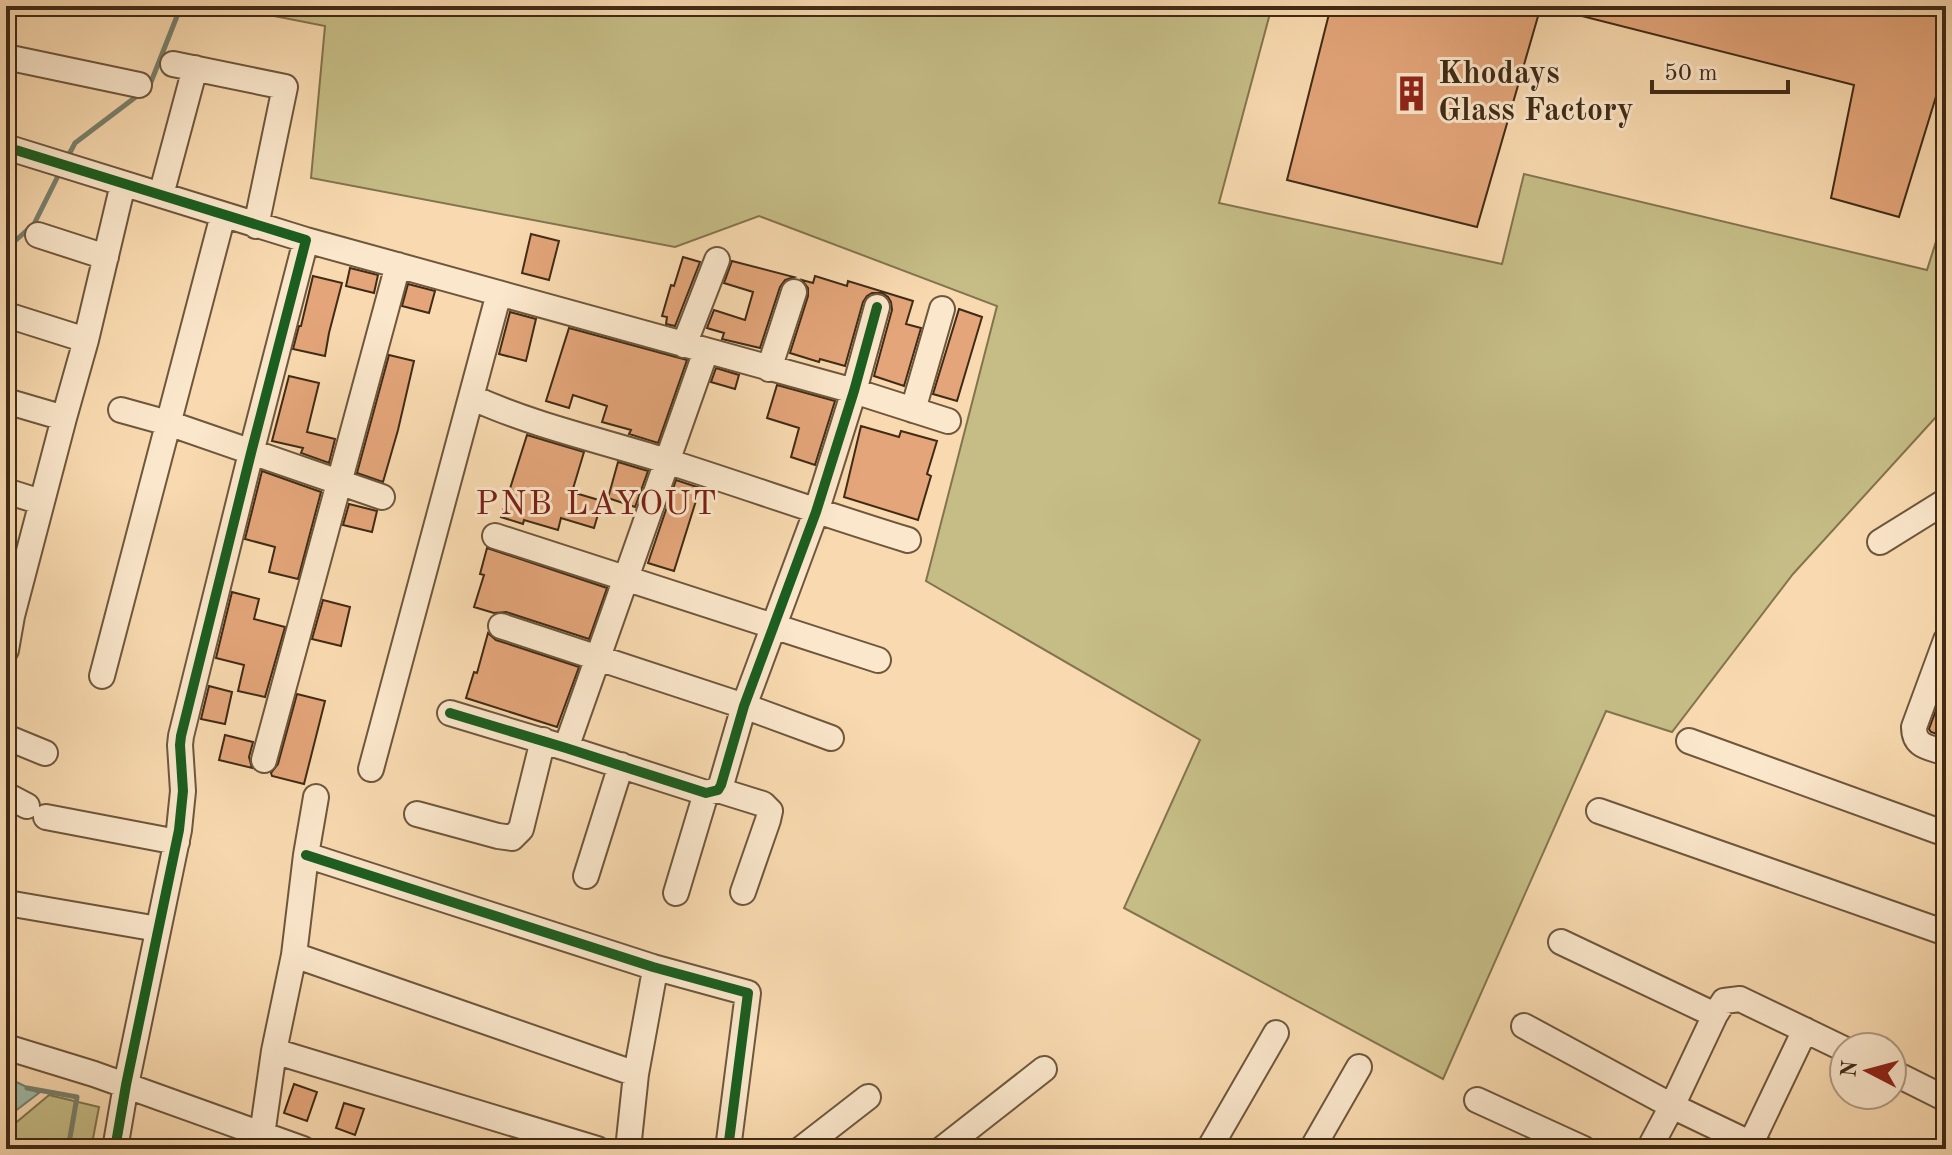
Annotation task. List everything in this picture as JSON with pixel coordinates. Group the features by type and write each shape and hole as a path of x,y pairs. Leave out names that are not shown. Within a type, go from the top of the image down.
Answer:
{"street":[{"path":"6,57 139,85"},
{"path":"161,195 184,66 285,87 256,226"},
{"path":"6,147 256,226 854,391 948,421"},
{"path":"6,650 14,576 41,502 86,340 123,184"},
{"path":"102,676 223,215"},
{"path":"38,235 106,257"},
{"path":"115,1149 177,842 183,791 181,736 306,240"},
{"path":"417,814 498,836 512,838 521,829 554,744 598,658 667,461 717,260"},
{"path":"264,760 398,265"},
{"path":"769,369 794,292"},
{"path":"371,769 499,293"},
{"path":"676,893 816,512 877,307"},
{"path":"913,410 942,309"},
{"path":"7,315 86,340"},
{"path":"471,397 501,411 667,461 908,540"},
{"path":"6,401 64,418"},
{"path":"121,410 168,423 382,497"},
{"path":"6,491 41,502"},
{"path":"1880,542 1946,501"},
{"path":"495,536 878,660"},
{"path":"501,626 831,738"},
{"path":"1946,640 1914,727 1916,740 1946,753"},
{"path":"450,713 712,792 763,804 770,811 768,820 743,892"},
{"path":"6,737 45,753"},
{"path":"1689,741 1946,834"},
{"path":"586,876 621,765"},
{"path":"261,1142 274,1051 294,955 316,797"},
{"path":"26,806 177,842"},
{"path":"1599,811 1946,933"},
{"path":"306,855 653,967 748,993 728,1149"},
{"path":"13,904 158,929"},
{"path":"1561,942 1715,1015"},
{"path":"294,955 636,1074"},
{"path":"628,1149 653,967"},
{"path":"1649,1149 1724,1001 1740,999 1828,1041"},
{"path":"1524,1026 1672,1106 1756,1146 1805,1030"},
{"path":"1209,1149 1276,1033"},
{"path":"6,1047 126,1085 261,1142 303,1149"},
{"path":"274,1051 597,1149"},
{"path":"1312,1149 1359,1067"},
{"path":"942,1149 1044,1069"},
{"path":"1908,1080 1946,1099"},
{"path":"801,1149 868,1097"},
{"path":"1477,1100 1584,1149"}],"shaded area":[{"path":"224,6 1272,6 1219,203 1502,264 1524,174 1927,270 1946,210 1946,406 1793,574 1672,732 1606,711 1443,1079 1124,908 1200,740 926,581 997,306 759,216 675,247 311,178 325,26"},
{"path":"6,1077 39,1093 6,1118"},
{"path":"49,1095 99,1107 91,1149 6,1149 6,1131"}],"building":[{"name":"Khodays Glass Factory","path":"1331,6 1541,6 1477,227 1287,180"},
{"name":"Khodays Glass Factory","path":"1563,6 1946,6 1946,64 1899,217 1831,198 1854,85 1562,11"},
{"path":"531,234 559,241 549,280 522,273"},
{"path":"683,257 700,262 675,326 666,324 667,317 662,316"},
{"path":"732,261 794,277 785,280 780,287 760,348 722,339 724,333 707,328 714,310 745,320 753,292 724,283"},
{"path":"350,268 378,275 374,293 346,286"},
{"path":"313,276 342,283 325,356 293,349"},
{"path":"815,276 847,286 848,281 913,301 906,324 921,328 904,386 874,376 892,310 891,302 882,293 872,293 863,302 845,366 790,353 808,296 808,288 802,280 813,283"},
{"path":"408,284 435,291 429,313 402,306"},
{"path":"959,309 982,317 957,401 933,394"},
{"path":"510,312 536,319 526,361 499,354"},
{"path":"569,328 687,360 658,443 629,434 631,430 602,422 607,406 573,395 569,408 546,401"},
{"path":"389,355 414,361 383,482 357,473"},
{"path":"716,368 739,375 735,389 711,382"},
{"path":"289,376 319,383 307,432 335,439 329,463 301,453 303,448 272,441"},
{"path":"777,385 835,401 815,465 791,457 799,428 767,418"},
{"path":"861,426 899,437 901,431 937,441 918,520 844,497"},
{"path":"527,435 584,452 572,492 602,501 594,528 561,518 558,530 501,517"},
{"path":"618,462 648,471 635,507 608,498"},
{"path":"262,471 321,492 298,579 269,572 275,547 245,539"},
{"path":"676,480 700,488 674,571 648,563"},
{"path":"349,504 377,511 372,532 343,525"},
{"path":"487,548 607,588 589,639 506,612 494,613 474,607 484,575 480,574"},
{"path":"232,592 259,599 254,619 285,627 265,697 238,691 244,665 216,658"},
{"path":"323,600 350,607 341,646 312,639"},
{"path":"488,633 496,640 579,667 557,727 466,698 474,672 477,673"},
{"path":"1946,683 1946,737 1929,729"},
{"path":"209,686 232,692 225,724 201,719"},
{"path":"297,694 325,701 304,784 272,776 271,773 278,764"},
{"path":"225,735 253,742 249,757 252,768 219,760"},
{"path":"294,1084 317,1092 307,1121 284,1113"},
{"path":"344,1103 364,1109 355,1135 336,1128"}],"waterway":[{"path":"149,87 181,6"},
{"path":"66,160 75,143 141,93"},
{"path":"6,249 34,224 60,172"},
{"path":"27,1088 77,1097 68,1149"}],"cycle path":[{"path":"6,147 306,240 181,736 183,791 179,830 115,1149"},
{"path":"450,713 706,793 718,790 744,706 816,512 877,307"},
{"path":"306,855 653,967 748,993 728,1149"}],"place":[{"name":"Khodays Glass Factory","path":"1412,93"}],"district":[{"name":"PNB LAYOUT","path":"597,505"}]}
